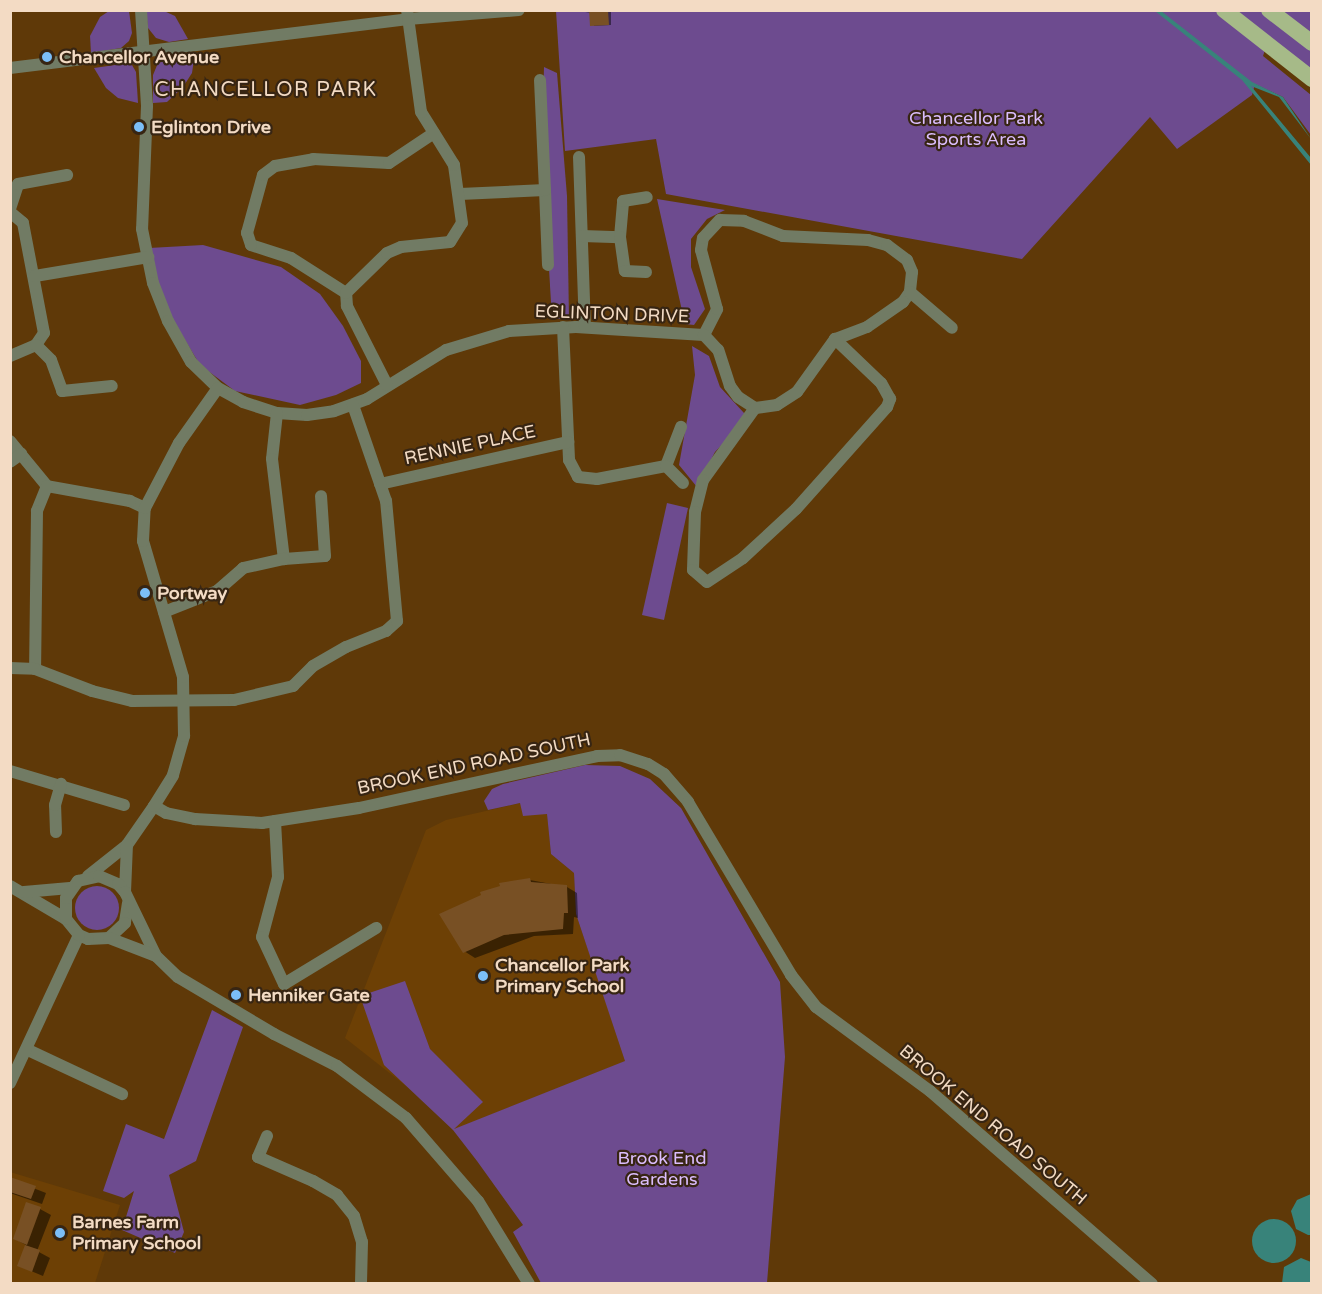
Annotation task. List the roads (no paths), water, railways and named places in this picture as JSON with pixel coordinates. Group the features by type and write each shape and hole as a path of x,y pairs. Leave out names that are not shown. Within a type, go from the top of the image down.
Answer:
{"highway":[{"path":"1224,10 1311,79"},
{"path":"1269,10 1311,43"}],"street":[{"name":"EGLINTON DRIVE","path":"141,10 146,52 142,200 148,257 168,321 190,362 218,388 243,402 277,413 307,415 353,405 477,338 562,327 585,327 704,335 718,350 730,386 754,408"},
{"path":"10,68 146,52 407,15 519,10"},
{"path":"346,293 387,253 401,247 450,242 462,223 460,194 454,165 421,112 407,15"},
{"path":"540,80 548,265"},
{"path":"346,293 291,258 251,245 247,233 263,175 274,165 313,159 389,163 434,133"},
{"path":"579,158 585,327"},
{"path":"10,356 36,345 44,333 35,276 23,223 10,211 18,184 67,176"},
{"path":"460,194 545,190"},
{"path":"645,272 625,271 620,237 623,201 647,197"},
{"name":"EGLINTON DRIVE","path":"704,335 717,309 701,250 703,238 720,220 744,221 783,236 848,238 887,245 907,260 912,272 910,292"},
{"path":"582,236 620,237"},
{"path":"35,276 148,257"},
{"path":"835,339 881,383 890,399 887,407 796,509 743,558 707,582 693,570 695,513 701,488 717,456 738,435 754,408 777,405 790,398 819,366 835,339 889,315 910,292 952,327"},
{"path":"346,293 347,306 387,385"},
{"path":"562,327 571,469 586,480 666,466"},
{"path":"36,345 51,360 62,392 112,386"},
{"path":"24,892 70,888 127,844 154,806 176,765 184,736 183,677 143,541 145,508 179,443 218,388"},
{"path":"10,668 35,669 116,699 184,701 260,697 293,686 314,666 346,647 386,631 397,621 390,571 390,521 353,405"},
{"path":"277,413 272,459 284,559"},
{"path":"666,466 681,427"},
{"path":"10,441 16,458 47,486 130,501 145,508"},
{"name":"RENNIE PLACE","path":"380,484 568,442"},
{"path":"666,466 683,483"},
{"path":"35,669 37,511 47,486"},
{"path":"164,612 217,591 243,568 284,559 325,556 321,496"},
{"name":"BROOK END ROAD SOUTH","path":"154,806 166,813 195,819 276,820 359,808 597,756 620,755 648,764 664,774 688,802 790,975 816,1007 930,1091 1152,1284"},
{"path":"10,771 61,784 124,805"},
{"path":"56,832 56,805 61,784"},
{"path":"276,820 278,877 262,937 284,984 376,928"},
{"path":"10,886 24,892 66,919 79,935 99,940 109,938 125,923 127,844"},
{"path":"88,876 109,878 127,897 156,956 178,977 366,1085 406,1118 478,1201 529,1284"},
{"path":"66,919 64,908 70,888"},
{"path":"10,1083 28,1050 79,935"},
{"path":"109,938 156,956"},
{"path":"28,1050 122,1094"},
{"path":"267,1136 258,1157 314,1181 337,1195 354,1216 362,1242 361,1284"}],"water":[{"path":"1155,11 1161,11 1252,82 1283,97 1311,139 1279,97 1251,86 1311,158 1311,165 1242,80"},
{"path":"1311,1194 1311,1235 1308,1235 1296,1229 1291,1211 1297,1200"},
{"path":"1274,1219 1290,1225 1296,1241 1290,1257 1274,1263 1258,1257 1252,1241 1258,1225"},
{"path":"1301,1258 1311,1262 1311,1283 1282,1283 1284,1267"}],"place":[{"name":"Chancellor Avenue","path":"47,57"},
{"name":"Eglinton Drive","path":"139,127"},
{"name":"Portway","path":"145,593"},
{"name":"Chancellor Park Primary School","path":"483,976"},
{"name":"Henniker Gate","path":"236,995"},
{"name":"Barnes Farm Primary School","path":"60,1233"}],"district":[{"name":"CHANCELLOR PARK","path":"266,90"}],"park label":[{"name":"Chancellor Park Sports Area","path":"976,129"},
{"name":"Brook End Gardens","path":"662,1169"}]}
